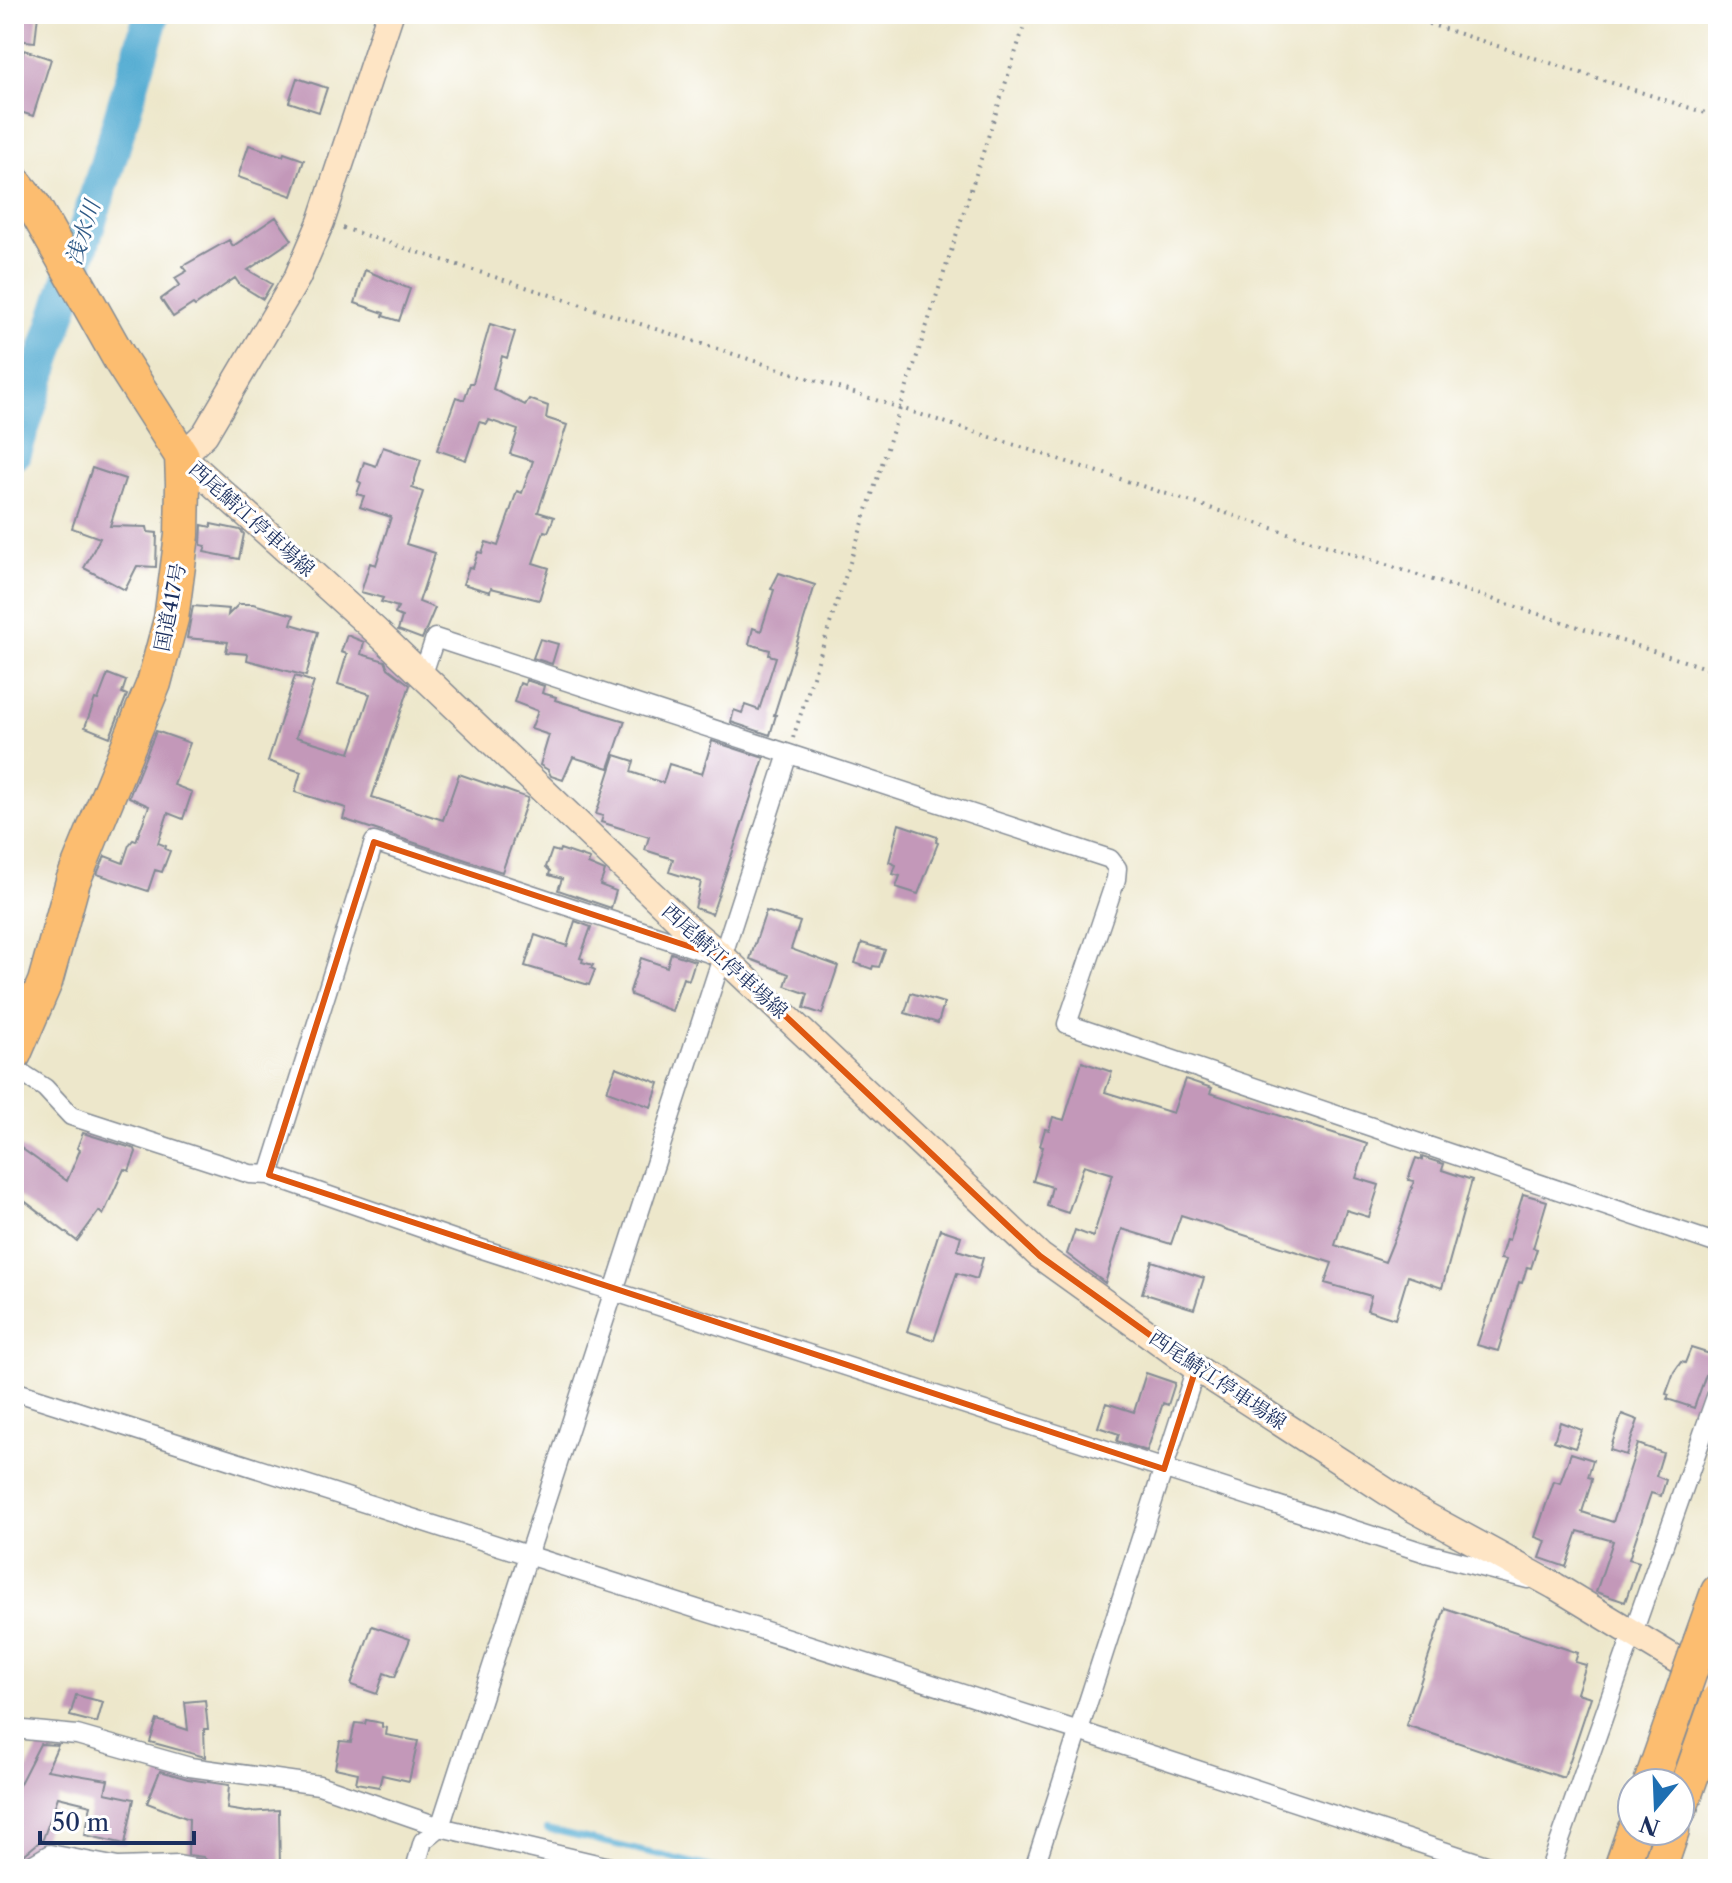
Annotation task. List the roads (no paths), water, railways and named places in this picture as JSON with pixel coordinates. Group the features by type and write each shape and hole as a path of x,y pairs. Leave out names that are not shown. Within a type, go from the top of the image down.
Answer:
{"highway":[{"path":"19,191 182,456"},
{"name":"国道417号","path":"14,1054 45,982 73,881 154,683 171,619 182,535 182,456"},
{"path":"1657,1767 1718,1592"},
{"path":"1694,1767 1715,1709"},
{"path":"1621,1869 1629,1847"},
{"path":"1659,1869 1667,1847"}],"main road":[{"name":"西尾鯖江停車場線","path":"390,14 321,222 297,278 205,434 182,456 375,630 681,922 724,958 1040,1256 1196,1368 1412,1508 1555,1586 1718,1685"}],"street":[{"path":"422,677 435,638 1110,859 1117,868 1116,879 1067,1024 1718,1244"},
{"path":"415,1869 423,1841 440,1827 788,754"},
{"path":"269,1175 374,842 724,958"},
{"path":"14,1068 45,1088 71,1116 250,1174 269,1175 479,1248 1426,1553 1555,1586"},
{"path":"1034,1869 1196,1368"},
{"path":"14,1391 1079,1731 1498,1869"},
{"path":"1550,1869 1718,1391"},
{"path":"14,1729 77,1735 190,1767 319,1785 440,1827 618,1869"},
{"path":"25,1869 50,1854 118,1867 178,1865 200,1869"}],"waterway":[{"name":"浅水川","path":"14,452 108,162 152,14"},
{"path":"547,1829 720,1869"}]}
